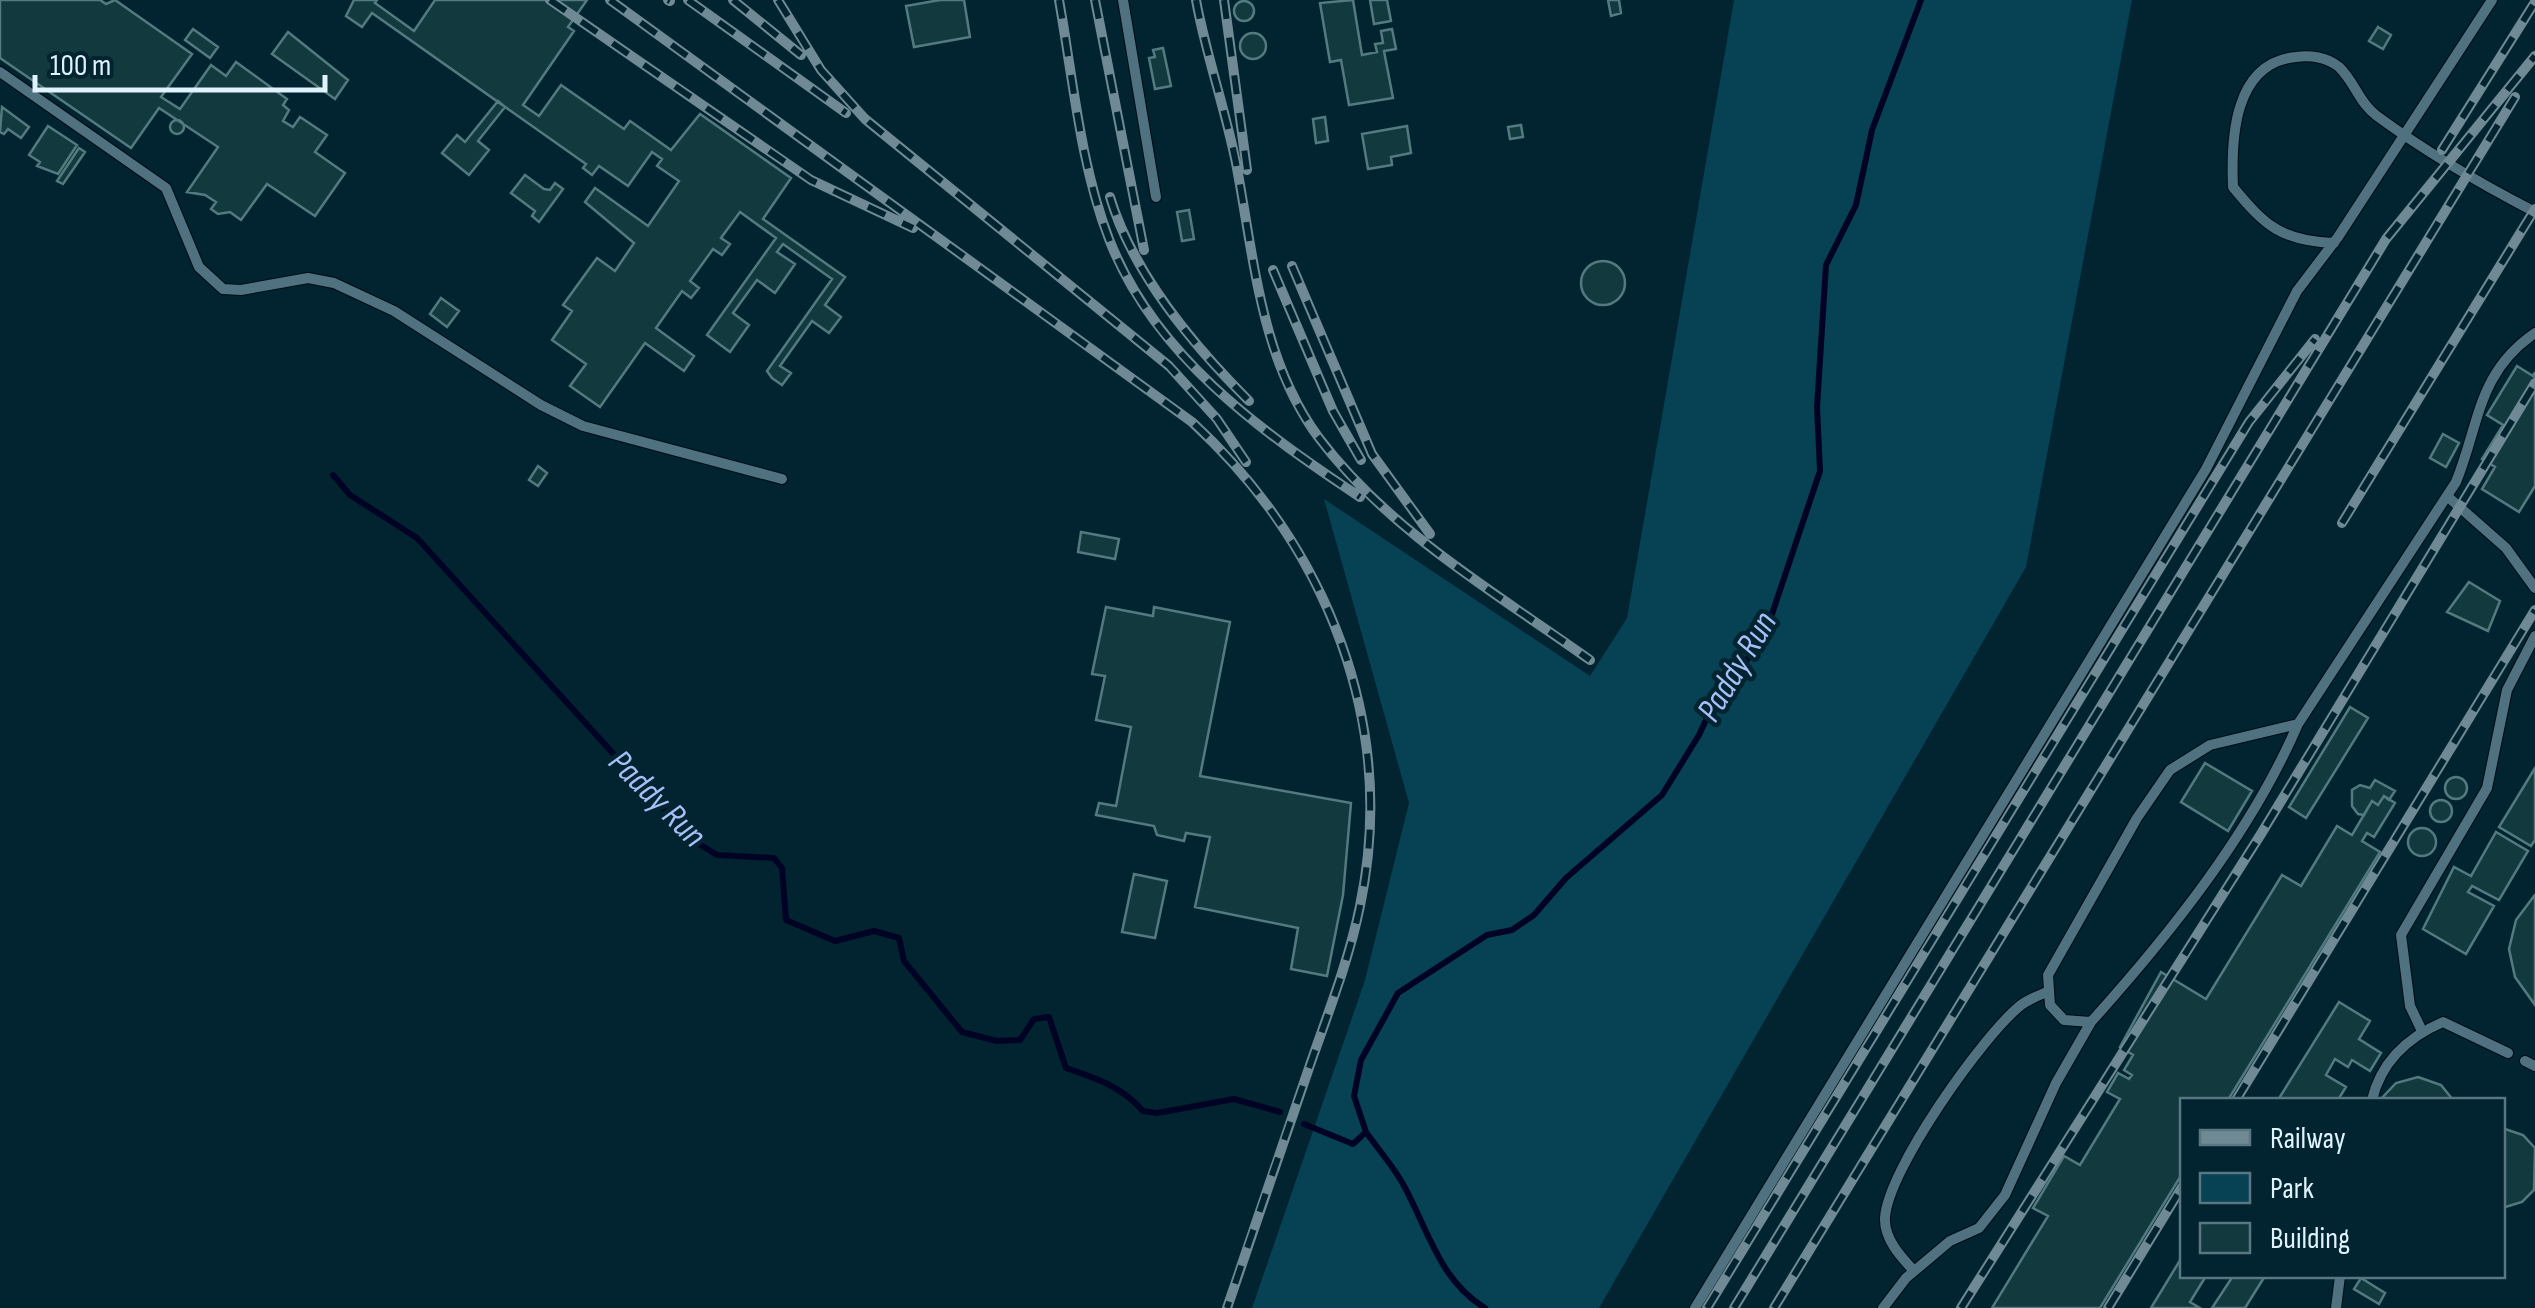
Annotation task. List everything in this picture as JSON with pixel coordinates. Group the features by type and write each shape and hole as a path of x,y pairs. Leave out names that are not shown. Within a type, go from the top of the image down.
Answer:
{"lane":[{"path":"1123,0 1156,198"},
{"path":"1695,1308 2206,469 2298,291 2492,0"},
{"path":"2334,242 2300,242 2278,232 2233,188 2231,137 2240,102 2259,75 2280,58 2313,55 2339,67 2372,113 2535,212"},
{"path":"0,72 166,188 199,267 224,289 241,290 308,278 334,283 437,336 540,405 573,422 782,479"},
{"path":"1883,1308 1914,1271 1950,1241 1979,1228 2005,1195 2056,1083 2091,1022 2204,883 2284,756 2298,724 2447,496 2470,449 2475,413 2496,370 2535,334"},
{"path":"2447,496 2506,548 2535,588"},
{"path":"2422,1031 2410,1006 2402,935 2487,788 2507,690 2535,636"},
{"path":"2091,1022 2064,1020 2050,1005 2048,974 2136,818 2170,770 2210,745 2298,724"},
{"path":"1914,1271 1894,1248 1884,1221 1891,1192 1952,1086 2021,1005 2049,991"},
{"path":"2373,1098 2394,1054 2422,1031 2443,1022 2508,1052"},
{"path":"2336,1308 2340,1278"}],"green space":[{"path":"1734,0 2132,0 2026,567 1599,1308 1252,1308 1365,980 1409,803 1324,499 1590,676 1627,618"}],"building":[{"path":"0,0 100,0 106,4 115,0 192,54 161,97 180,109 211,65 226,76 236,62 287,99 283,105 289,110 283,121 293,127 300,117 327,135 315,152 345,173 315,216 267,184 241,220 230,212 218,214 211,209 216,202 205,195 187,192 218,147 159,108 131,148 0,58"},
{"path":"354,0 377,0 375,3 414,31 435,0 587,0 568,27 574,31 523,105 539,116 561,85 624,129 630,121 671,150 700,114 791,178 763,219 845,277 825,305 841,317 829,333 812,321 780,366 791,373 782,385 772,378 767,371 832,279 783,244 777,252 795,264 775,293 757,280 733,313 749,325 730,352 707,335 776,238 740,212 721,238 730,244 722,255 713,249 690,281 699,288 691,298 682,291 656,328 694,356 684,371 645,343 600,407 570,386 586,364 552,340 572,311 563,305 597,258 615,271 634,243 585,202 595,188 648,226 679,181 657,166 662,159 652,152 628,186 599,166 592,175 583,168 586,164 372,13 362,27 346,16"},
{"path":"964,0 970,37 914,47 906,6"},
{"path":"1353,0 1362,55 1377,52 1375,44 1383,43 1381,31 1392,29 1396,49 1384,51 1393,98 1349,105 1341,60 1330,62 1320,3"},
{"path":"1370,0 1387,0 1391,21 1374,24"},
{"path":"1608,0 1619,0 1621,13 1611,16"},
{"path":"1240,1 1248,1 1254,11 1248,21 1240,21 1234,15 1234,7"},
{"path":"2378,27 2391,35 2383,49 2369,41"},
{"path":"193,29 218,47 210,58 185,40"},
{"path":"288,32 348,80 335,99 272,54"},
{"path":"1253,33 1262,37 1266,46 1262,55 1253,59 1244,55 1240,46 1244,37"},
{"path":"1163,48 1171,86 1155,89 1149,58 1155,57 1153,50"},
{"path":"498,101 505,107 478,141 489,150 469,175 442,153 457,135 465,142"},
{"path":"2,107 29,127 21,138 8,129 4,134 0,132"},
{"path":"1325,117 1328,141 1316,143 1313,119"},
{"path":"177,120 184,127 177,134 170,127"},
{"path":"1521,125 1523,137 1510,139 1508,127"},
{"path":"48,126 77,145 58,174 37,166 40,162 29,155"},
{"path":"1407,126 1411,153 1391,157 1392,165 1368,169 1362,134"},
{"path":"79,148 85,152 63,184 57,181"},
{"path":"525,175 544,189 550,190 555,183 563,189 539,222 532,216 535,211 511,193"},
{"path":"1189,210 1194,239 1182,241 1177,212"},
{"path":"1603,261 1619,267 1625,283 1619,299 1603,305 1587,299 1581,283 1587,267"},
{"path":"441,298 459,311 447,327 430,314"},
{"path":"2517,366 2533,376 2535,372 2535,486 2519,512 2482,489 2495,467 2482,459 2503,425 2487,415"},
{"path":"2443,434 2459,443 2446,467 2430,458"},
{"path":"538,466 547,473 538,486 529,480"},
{"path":"1081,532 1119,539 1115,559 1078,552"},
{"path":"2469,582 2500,601 2488,631 2447,612"},
{"path":"1106,607 1153,616 1154,607 1230,622 1200,776 1351,803 1343,895 1327,976 1291,969 1298,928 1195,907 1210,837 1186,833 1184,841 1157,835 1154,826 1096,815 1099,803 1116,806 1131,727 1096,720 1105,676 1092,674"},
{"path":"2350,707 2368,718 2306,818 2289,807"},
{"path":"2205,763 2252,791 2228,831 2181,802"},
{"path":"2535,768 2535,840 2531,846 2499,827"},
{"path":"2456,777 2467,788 2456,799 2445,788"},
{"path":"2375,780 2395,791 2389,800 2384,796 2378,805 2372,801 2364,815 2358,814 2352,806 2352,790 2360,785 2370,788"},
{"path":"2384,796 2395,803 2374,837 2367,833 2362,841 2380,852 2229,1098 2180,1098 2180,1177 2100,1308 1992,1308 2048,1216 2033,1208 2064,1156 2080,1165 2120,1099 2107,1092 2118,1073 2129,1079 2132,1075 2124,1070 2133,1055 2120,1047 2161,972 2206,999 2282,875 2301,886 2337,826 2352,835 2372,801 2378,805"},
{"path":"2441,800 2449,803 2449,819 2441,822 2433,819 2430,811 2433,803"},
{"path":"2422,828 2432,832 2436,842 2432,852 2422,856 2412,852 2408,842 2412,832"},
{"path":"2496,832 2528,851 2499,900 2472,886 2468,892 2494,906 2466,954 2423,929 2454,867 2471,876"},
{"path":"1134,874 1167,881 1155,938 1122,932"},
{"path":"2535,895 2535,1005 2515,977 2509,949 2516,920"},
{"path":"2339,1002 2370,1021 2359,1039 2381,1053 2370,1071 2352,1060 2348,1067 2335,1059 2326,1075 2346,1087 2339,1098 2279,1098"},
{"path":"2418,1077 2441,1085 2451,1098 2382,1098 2396,1083"},
{"path":"2505,1129 2523,1135 2535,1148 2534,1190 2522,1202 2505,1207"},
{"path":"2180,1260 2180,1278 2205,1278 2190,1302 2200,1308 2151,1308"},
{"path":"2232,1278 2264,1278 2245,1308 2212,1308"},
{"path":"2361,1278 2385,1293 2379,1304 2354,1289"}],"waterway":[{"name":"Paddy Run","path":"1304,1124 1353,1144 1366,1132 1354,1096 1361,1060 1398,993 1487,935 1512,930 1534,915 1566,878 1662,795 1699,735 1719,692 1744,665 1770,620 1820,471 1817,407 1826,265 1856,205 1872,130 1921,0"},
{"name":"Paddy Run","path":"333,475 350,495 417,538 691,839 717,855 774,858 782,868 786,920 835,941 874,931 899,938 904,961 962,1032 997,1041 1020,1040 1034,1019 1049,1017 1066,1068 1117,1089 1143,1111 1157,1113 1234,1099 1280,1112"},
{"path":"1366,1132 1403,1184 1445,1268 1485,1308"}],"railway":[{"path":"550,0 811,180 913,228"},
{"path":"610,0 1192,422 1240,471 1281,524 1315,582 1341,642 1359,706 1369,771 1369,838 1360,906 1344,966 1227,1308"},
{"path":"688,0 846,113"},
{"path":"733,0 801,55"},
{"path":"778,0 821,70 865,119 1169,366 1217,419 1246,462"},
{"path":"1059,0 1091,181 1109,239 1129,281 1153,319 1214,386 1284,445 1360,497"},
{"path":"1095,0 1144,250"},
{"path":"1196,0 1236,163 1262,306 1284,375 1299,407 1347,471 1411,531 1590,660"},
{"path":"1224,0 1247,170"},
{"path":"2442,150 2535,2"},
{"path":"1734,1308 2386,239 2535,56"},
{"path":"1774,1308 2515,97"},
{"path":"1110,197 1120,226 1149,281 1186,332 1249,401"},
{"path":"2342,523 2535,209"},
{"path":"1292,266 1372,454 1430,534"},
{"path":"1273,270 1333,411 1361,460"},
{"path":"1707,1308 2249,422 2315,339"},
{"path":"1961,1308 2261,834 2535,383"},
{"path":"2237,1098 2535,610"},
{"path":"2108,1308 2180,1190"}]}
